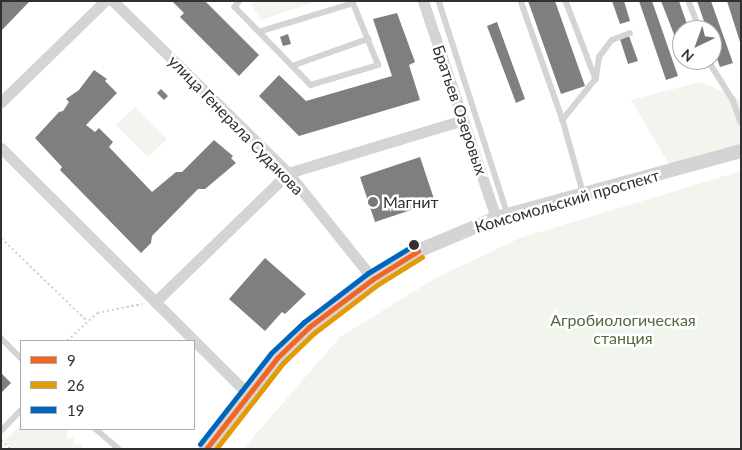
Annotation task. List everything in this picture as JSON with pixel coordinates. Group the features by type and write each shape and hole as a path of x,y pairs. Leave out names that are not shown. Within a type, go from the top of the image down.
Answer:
{"street":[{"path":"1,102 105,1"},
{"name":"улица Генерала Судакова","path":"113,1 288,173 373,279"},
{"name":"Братьев Озеровых","path":"423,1 463,120 502,217"},
{"path":"156,302 288,173 463,120"},
{"path":"1,148 194,340"},
{"name":"Комсомольский проспект","path":"206,449 277,358 309,327 373,279 418,251 502,217 584,197 741,151"},
{"path":"195,341 248,394"}],"lane":[{"path":"240,1 234,7 311,86 378,65 353,2 259,32"},
{"path":"439,1 502,217"},
{"path":"520,1 563,120 584,197"},
{"path":"566,1 596,79"},
{"path":"689,1 696,20"},
{"path":"563,120 596,79 599,57 612,40 630,33"},
{"path":"292,66 368,40"},
{"path":"714,70 733,100 741,122"},
{"path":"1,338 20,357"},
{"path":"1,431 20,411"},
{"path":"97,430 119,449"}],"path":[{"path":"1,238 87,321"},
{"path":"68,340 97,313 156,302"},
{"path":"1,440 11,449"}],"green space":[{"path":"256,1 317,1 261,20 251,5"},
{"path":"701,82 741,99 741,145 670,166 631,100"},
{"path":"135,107 167,139 148,157 116,125"},
{"name":"Агробиологическая станция","path":"741,171 741,449 243,449 340,337 434,279 520,238"},
{"path":"20,426 20,430 67,430 67,438 74,438 74,445 82,444 82,449 14,449 4,441"}],"building":[{"path":"1,1 29,2 1,31"},
{"path":"172,1 205,1 259,55 239,76 180,17 184,13"},
{"path":"528,1 555,1 585,86 561,94"},
{"path":"612,1 624,1 630,21 620,24"},
{"path":"639,1 652,1 672,59 672,70 676,70 678,76 666,80"},
{"path":"661,1 679,1 686,20 672,20 672,29"},
{"path":"697,1 711,1 718,20 704,20"},
{"path":"727,1 741,1 741,42 740,42"},
{"path":"397,13 415,62 409,65 420,100 299,136 259,96 279,75 306,101 392,76 373,19"},
{"path":"497,22 525,99 516,103 487,26"},
{"path":"722,32 733,63 722,66"},
{"path":"288,34 291,44 283,46 280,37"},
{"path":"629,36 638,61 628,64 620,39"},
{"path":"94,70 107,79 105,81 117,93 86,125 95,132 99,128 113,142 109,147 152,192 176,172 182,172 214,140 233,156 231,158 236,163 205,189 198,189 152,236 151,243 141,253 60,170 62,167 35,138 59,112 63,111 69,102 66,99 79,90"},
{"path":"161,89 168,96 164,100 157,93"},
{"path":"420,157 435,202 375,222 360,177"},
{"path":"265,258 306,294 285,314 282,312 265,331 229,299"},
{"path":"1,373 11,383 1,393"}],"transit line":[{"name":"19","path":"200,444 271,353 304,322 368,273 414,245"},
{"name":"9","path":"206,449 277,358 309,327 373,279 418,251"},
{"name":"26","path":"216,449 283,363 314,333 377,285 422,257"}],"place":[{"name":"Магнит","path":"373,202"}]}
